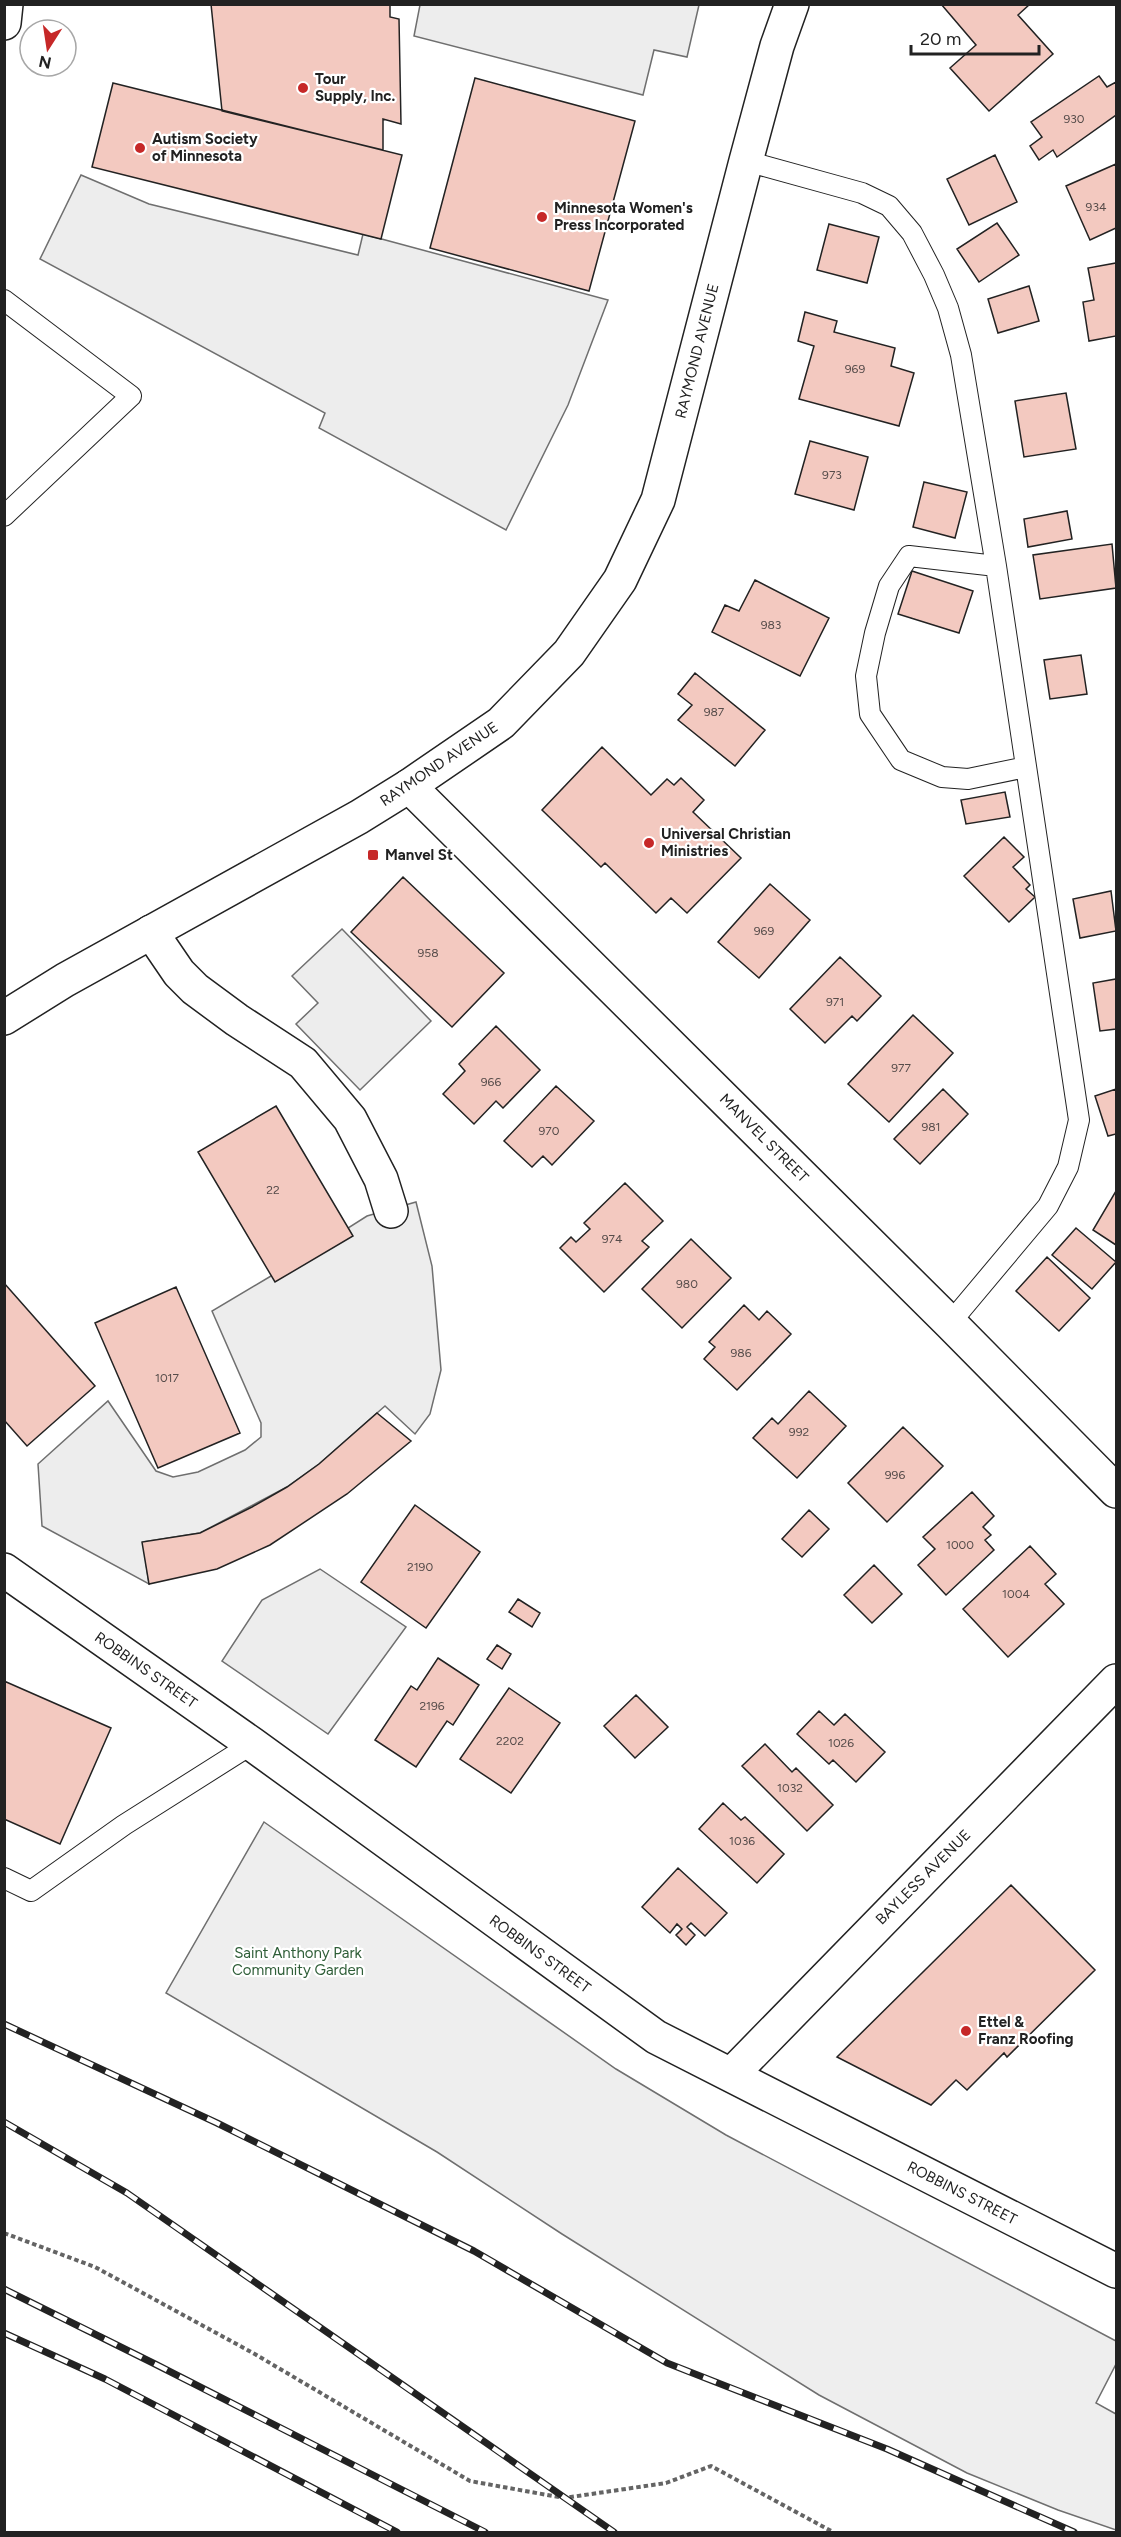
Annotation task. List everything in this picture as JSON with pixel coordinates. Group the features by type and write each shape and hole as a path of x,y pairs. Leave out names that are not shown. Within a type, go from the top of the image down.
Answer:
{"street":[{"name":"RAYMOND AVENUE","path":"4,1018 65,980 358,817 409,786 501,723 569,653 620,580 658,500 777,46 792,4"},
{"name":"MANVEL STREET","path":"409,786 1116,1491"},
{"path":"151,932 179,973 195,989 237,1020 303,1063 350,1119 381,1179 391,1211"},
{"name":"ROBBINS STREET","path":"4,1570 252,1744 656,2037 1116,2271"},
{"name":"BAYLESS AVENUE","path":"731,2075 1116,1681"}],"lane":[{"path":"746,161 862,193 889,206 912,233 934,275 945,300 961,355 996,566 1079,1120 1068,1167 1048,1206 950,1323"},
{"path":"4,300 131,396 4,516"},
{"path":"996,566 909,556 889,586 875,633 866,676 870,714 901,760 942,777 968,779 1026,767"},
{"path":"4,1878 31,1891 124,1825 252,1744"}],"path":[{"path":"4,2233 95,2267 253,2353 470,2481 564,2498 666,2483 711,2466 833,2532"}],"green space":[{"name":"Saint Anthony Park Community Garden","path":"264,1822 616,2069 726,2135 1116,2341 1116,2364 1096,2403 1116,2414 1116,2530 1058,2510 967,2473 819,2395 562,2234 437,2152 166,1993"}],"shaded area":[{"path":"420,4 699,5 687,57 654,50 643,95 414,36"},
{"path":"81,175 149,204 358,255 363,234 608,300 568,405 506,530 319,428 325,413 40,259"},
{"path":"342,929 431,1021 360,1090 296,1024 318,1003 292,976"},
{"path":"416,1202 432,1266 441,1370 430,1414 415,1434 385,1406 319,1464 287,1487 200,1533 143,1542 149,1584 42,1526 38,1464 108,1401 156,1471 173,1477 198,1472 245,1450 261,1437 261,1423 212,1311 271,1276 352,1236 348,1228 367,1216"},
{"path":"320,1569 406,1627 328,1734 222,1661 262,1600"}],"building":[{"path":"211,4 390,4 390,17 399,19 401,124 383,119 383,150 222,111"},
{"path":"941,4 1030,4 1018,15 1053,54 989,111 950,68 976,45"},
{"path":"1099,76 1107,87 1116,82 1116,115 1057,157 1053,150 1039,160 1030,146 1042,137 1031,122"},
{"path":"475,78 635,121 589,291 430,248"},
{"path":"113,83 402,155 381,239 92,167"},
{"path":"995,155 1017,202 969,225 947,179"},
{"path":"1116,164 1116,228 1090,240 1066,186"},
{"path":"997,223 1019,255 979,282 957,249"},
{"path":"829,224 879,237 867,283 817,270"},
{"path":"1116,263 1116,336 1089,341 1083,302 1094,300 1088,268"},
{"path":"1029,286 1039,321 998,333 988,299"},
{"path":"805,312 837,321 834,332 895,348 891,366 914,373 899,426 799,399 814,346 798,341"},
{"path":"1066,393 1076,449 1024,457 1015,401"},
{"path":"810,441 868,457 854,510 795,494"},
{"path":"924,482 967,492 955,538 913,527"},
{"path":"1067,511 1072,539 1028,547 1024,519"},
{"path":"1112,544 1116,588 1040,599 1033,555"},
{"path":"912,571 973,591 959,633 898,614"},
{"path":"755,580 829,618 800,676 712,632 725,605 739,611"},
{"path":"1081,655 1087,694 1050,699 1044,660"},
{"path":"695,673 765,730 735,766 678,720 692,705 678,694"},
{"path":"602,747 651,795 667,779 674,785 681,778 704,800 693,812 741,858 687,913 671,898 656,913 605,863 601,867 542,810"},
{"path":"1005,792 1010,817 966,824 961,800"},
{"path":"1004,837 1024,857 1013,867 1030,885 1026,889 1035,897 1009,922 964,876"},
{"path":"403,877 504,973 452,1027 351,932"},
{"path":"770,884 810,920 759,978 718,942"},
{"path":"1111,891 1116,931 1080,938 1073,899"},
{"path":"840,957 881,996 857,1021 852,1016 825,1043 790,1009"},
{"path":"1116,979 1116,1029 1100,1031 1093,983"},
{"path":"913,1015 953,1053 889,1122 848,1084"},
{"path":"496,1026 540,1070 503,1108 496,1101 474,1124 443,1094 465,1071 459,1064"},
{"path":"556,1086 594,1121 552,1165 543,1156 532,1167 504,1141"},
{"path":"943,1089 968,1114 920,1164 894,1139"},
{"path":"1116,1089 1116,1134 1108,1136 1095,1096"},
{"path":"276,1106 353,1236 275,1282 198,1152"},
{"path":"625,1183 663,1221 642,1241 649,1247 604,1292 560,1248 571,1237 576,1242 590,1229 584,1223"},
{"path":"1116,1191 1116,1245 1093,1230"},
{"path":"1076,1228 1116,1262 1092,1289 1052,1255"},
{"path":"691,1239 731,1278 682,1328 642,1289"},
{"path":"1047,1257 1090,1298 1059,1331 1016,1291"},
{"path":"4,1283 95,1386 27,1446 4,1420"},
{"path":"176,1287 240,1433 158,1468 95,1323"},
{"path":"744,1305 759,1320 767,1311 791,1334 737,1390 704,1359 715,1347 709,1342"},
{"path":"809,1391 846,1426 797,1478 753,1438 772,1418 778,1424"},
{"path":"377,1413 411,1441 347,1494 270,1545 217,1569 149,1584 142,1542 200,1533 252,1507 287,1487 319,1464"},
{"path":"903,1427 943,1466 887,1522 848,1483"},
{"path":"972,1492 994,1516 983,1527 991,1535 985,1540 994,1550 946,1595 918,1565 935,1549 923,1537"},
{"path":"415,1505 480,1552 426,1628 361,1582"},
{"path":"809,1510 829,1529 802,1557 782,1539"},
{"path":"1030,1546 1056,1574 1045,1584 1064,1604 1008,1657 963,1609"},
{"path":"874,1565 902,1594 872,1623 844,1595"},
{"path":"518,1599 540,1613 532,1627 509,1612"},
{"path":"497,1645 511,1654 502,1669 487,1659"},
{"path":"438,1658 479,1685 453,1725 447,1721 416,1767 375,1740 411,1686 417,1690"},
{"path":"4,1681 111,1728 60,1844 4,1819"},
{"path":"509,1688 560,1723 511,1793 460,1759"},
{"path":"636,1695 668,1727 635,1758 604,1726"},
{"path":"819,1711 834,1725 845,1714 885,1752 856,1782 833,1760 829,1764 797,1734"},
{"path":"765,1744 792,1772 796,1768 833,1805 807,1831 742,1766"},
{"path":"723,1803 741,1820 745,1817 784,1854 757,1883 699,1829"},
{"path":"678,1868 727,1913 705,1936 691,1923 687,1927 695,1935 686,1945 676,1935 682,1929 677,1924 670,1933 642,1907"},
{"path":"1011,1885 1095,1970 1007,2057 1004,2053 967,2090 956,2080 931,2105 837,2057"}],"railway":[{"path":"4,2024 217,2123 474,2251 667,2363 887,2449 1074,2532"},
{"path":"4,2122 127,2193 614,2532"},
{"path":"4,2289 485,2532"},
{"path":"4,2333 105,2379 397,2532"}],"place":[{"name":"Tour Supply, Inc.","path":"303,88"},
{"name":"Autism Society of Minnesota","path":"140,148"},
{"name":"Minnesota Women's Press Incorporated","path":"542,217"},
{"name":"Universal Christian Ministries","path":"649,843"},
{"name":"Manvel St","path":"373,855"},
{"name":"Ettel & Franz Roofing","path":"966,2031"}]}
